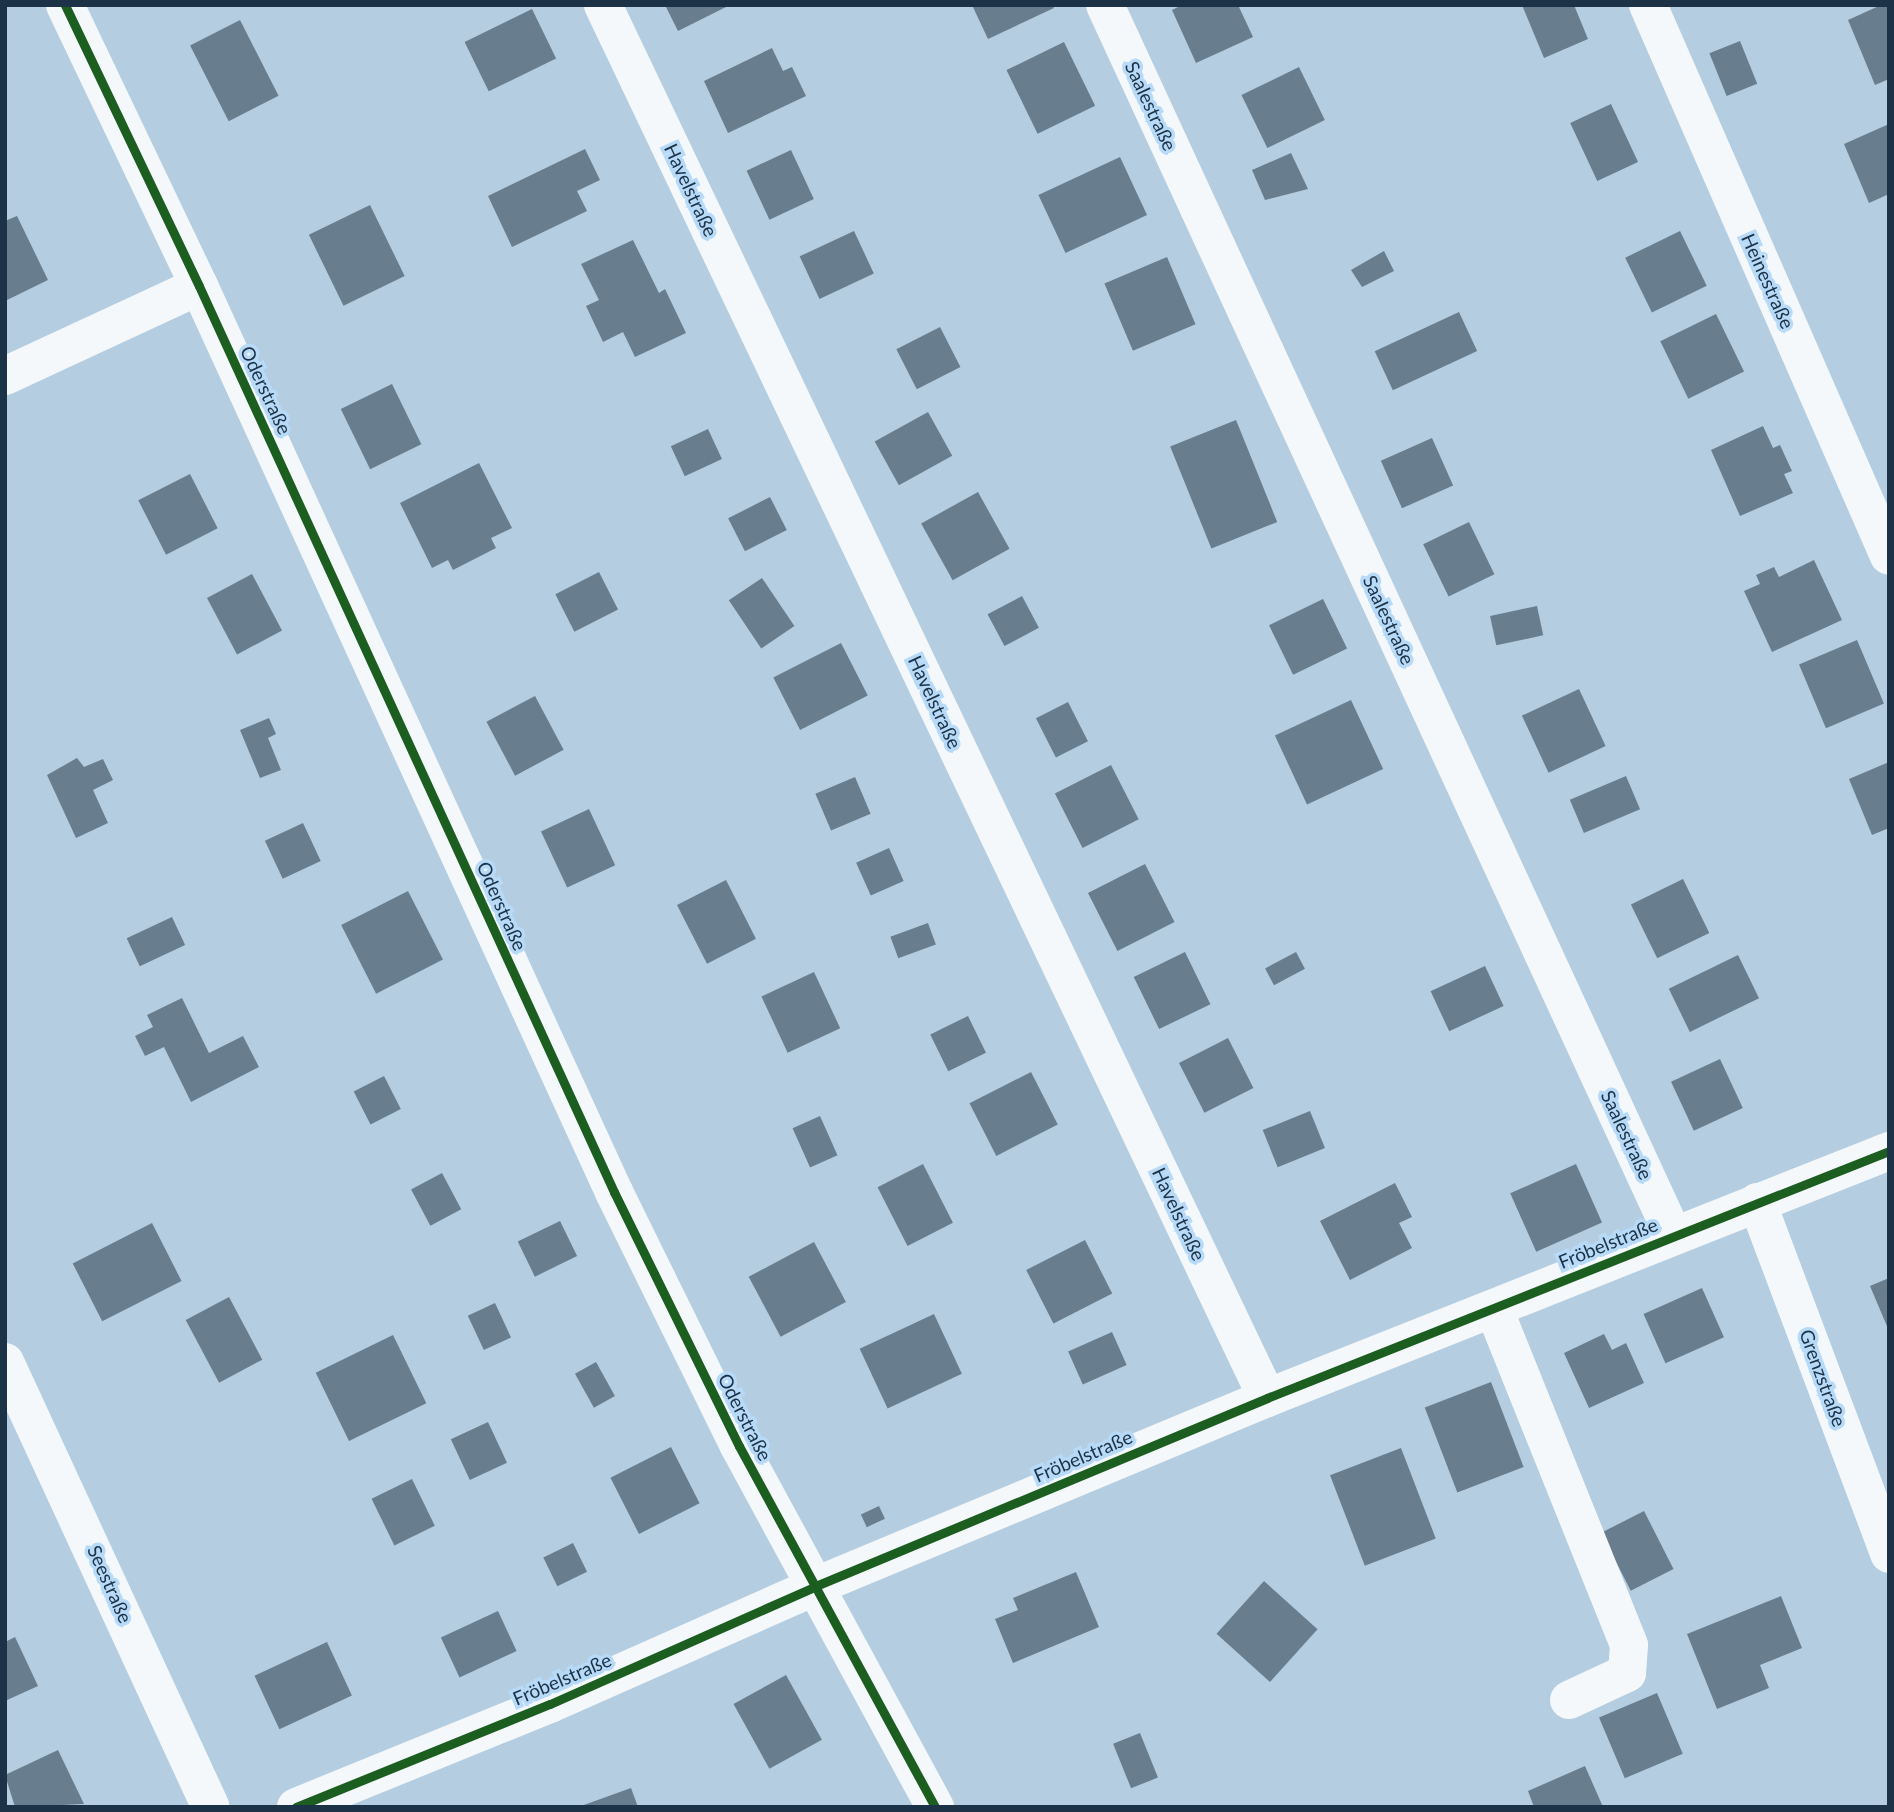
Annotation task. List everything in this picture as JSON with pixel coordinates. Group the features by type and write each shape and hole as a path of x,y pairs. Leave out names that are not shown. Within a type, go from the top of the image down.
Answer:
{"street":[{"name":"Oderstraße","path":"65,5 199,286 614,1192 738,1446 818,1585 935,1807"},
{"name":"Havelstraße","path":"603,5 1267,1398"},
{"name":"Saalestraße","path":"1105,5 1673,1235"},
{"name":"Heinestraße","path":"1648,5 1889,556"},
{"path":"5,376 199,286"},
{"name":"Fröbelstraße","path":"296,1807 550,1704 818,1585 1267,1398 1889,1151"},
{"name":"Grenzstraße","path":"1757,1202 1889,1555"},
{"path":"1494,1309 1629,1645 1627,1673 1569,1700"},
{"name":"Seestraße","path":"5,1362 211,1807"}],"building":[{"path":"665,5 730,5 678,31"},
{"path":"972,5 1052,5 1054,8 988,39"},
{"path":"1182,5 1238,5 1253,37 1196,63 1172,10"},
{"path":"1522,5 1574,5 1588,39 1544,58"},
{"path":"1881,5 1889,5 1889,79 1875,85 1848,20"},
{"path":"532,9 556,58 489,91 465,42"},
{"path":"240,20 279,96 229,121 190,45"},
{"path":"1740,41 1757,84 1727,96 1709,53"},
{"path":"1064,42 1095,106 1038,134 1006,70"},
{"path":"772,48 783,71 792,67 806,96 728,133 704,81"},
{"path":"1299,67 1325,120 1267,148 1241,95"},
{"path":"1611,104 1638,162 1597,181 1570,123"},
{"path":"1889,124 1889,194 1869,203 1844,144"},
{"path":"585,149 600,180 577,191 587,211 512,247 488,196"},
{"path":"791,150 814,199 769,220 747,171"},
{"path":"1291,153 1308,189 1265,200 1252,170"},
{"path":"1120,157 1147,215 1065,253 1038,195"},
{"path":"370,205 405,276 344,306 309,235"},
{"path":"17,216 48,280 5,301 5,221"},
{"path":"854,231 874,274 819,299 800,256"},
{"path":"1680,231 1707,286 1652,313 1625,258"},
{"path":"633,240 659,293 665,289 686,333 635,357 623,332 603,342 586,306 599,300 581,264"},
{"path":"1384,251 1394,271 1362,287 1351,270"},
{"path":"1167,257 1196,324 1133,351 1104,284"},
{"path":"1459,312 1477,351 1393,390 1375,351"},
{"path":"1716,314 1744,372 1688,399 1660,341"},
{"path":"940,327 960,367 917,389 896,349"},
{"path":"392,384 421,444 370,469 341,409"},
{"path":"928,412 952,456 899,485 875,442"},
{"path":"1236,420 1277,522 1211,549 1170,447"},
{"path":"1763,426 1773,448 1780,445 1792,471 1784,474 1793,493 1740,516 1711,450"},
{"path":"708,429 722,459 685,476 671,446"},
{"path":"1432,438 1453,486 1402,508 1381,461"},
{"path":"479,463 512,528 491,538 496,548 453,570 448,560 432,568 400,503"},
{"path":"190,474 218,528 166,555 138,500"},
{"path":"978,492 1010,549 953,580 921,524"},
{"path":"770,497 787,530 745,551 728,518"},
{"path":"1469,522 1494,574 1449,596 1423,544"},
{"path":"1814,560 1842,620 1772,652 1744,591 1760,584 1756,575 1774,567 1779,577"},
{"path":"599,572 618,609 574,632 555,594"},
{"path":"252,574 282,631 237,654 207,598"},
{"path":"762,578 794,626 761,648 729,600"},
{"path":"1022,596 1039,628 1004,646 988,614"},
{"path":"1323,599 1347,648 1293,675 1269,625"},
{"path":"1537,606 1543,635 1496,645 1490,616"},
{"path":"1857,640 1884,704 1826,728 1799,665"},
{"path":"841,643 868,696 800,730 773,678"},
{"path":"1579,689 1606,746 1549,773 1522,716"},
{"path":"535,696 564,750 515,776 486,722"},
{"path":"1351,700 1383,769 1307,804 1275,735"},
{"path":"1068,702 1088,741 1056,758 1036,718"},
{"path":"269,718 276,734 268,738 281,770 260,778 240,730"},
{"path":"77,758 84,767 103,759 113,780 93,790 108,823 76,838 47,775"},
{"path":"1889,762 1889,828 1872,835 1849,779"},
{"path":"1111,765 1139,819 1083,848 1055,794"},
{"path":"1626,776 1640,809 1584,833 1570,800"},
{"path":"855,777 871,814 831,831 815,794"},
{"path":"589,809 615,865 567,888 541,831"},
{"path":"303,823 321,861 283,879 265,841"},
{"path":"889,848 904,881 871,896 856,863"},
{"path":"1145,864 1175,922 1117,951 1088,893"},
{"path":"1683,879 1709,933 1657,958 1631,904"},
{"path":"726,880 756,939 707,964 677,905"},
{"path":"408,891 443,960 376,994 341,925"},
{"path":"172,917 185,945 140,966 127,938"},
{"path":"928,923 936,945 898,958 890,937"},
{"path":"1185,952 1210,1004 1159,1029 1134,977"},
{"path":"1296,952 1305,969 1274,985 1265,968"},
{"path":"1738,955 1759,998 1690,1032 1669,989"},
{"path":"1485,966 1504,1006 1449,1031 1431,991"},
{"path":"814,972 840,1028 788,1053 761,997"},
{"path":"182,998 209,1053 243,1036 259,1067 191,1102 164,1047 145,1056 135,1036 153,1027 147,1015"},
{"path":"968,1016 986,1053 948,1071 930,1034"},
{"path":"1228,1038 1253,1088 1204,1113 1179,1063"},
{"path":"1720,1059 1743,1108 1694,1131 1671,1082"},
{"path":"1031,1072 1058,1125 996,1156 970,1103"},
{"path":"384,1076 401,1109 371,1124 354,1091"},
{"path":"1310,1111 1325,1148 1278,1167 1263,1130"},
{"path":"820,1116 837,1155 810,1167 793,1128"},
{"path":"923,1164 953,1223 908,1246 878,1187"},
{"path":"1576,1164 1602,1222 1536,1252 1510,1193"},
{"path":"442,1173 461,1209 430,1226 411,1189"},
{"path":"1395,1183 1412,1217 1399,1223 1412,1248 1350,1280 1320,1221"},
{"path":"560,1221 577,1256 535,1277 518,1242"},
{"path":"152,1223 182,1281 102,1321 73,1263"},
{"path":"1085,1240 1112,1293 1053,1323 1026,1270"},
{"path":"814,1242 846,1302 781,1337 749,1277"},
{"path":"1889,1278 1889,1331 1870,1286"},
{"path":"1702,1288 1724,1337 1665,1363 1644,1314"},
{"path":"229,1297 262,1360 219,1383 186,1320"},
{"path":"495,1303 511,1337 484,1350 468,1316"},
{"path":"934,1314 962,1374 888,1408 860,1349"},
{"path":"1112,1332 1127,1365 1083,1384 1068,1352"},
{"path":"1604,1334 1612,1350 1626,1343 1644,1383 1589,1408 1564,1353"},
{"path":"393,1335 426,1403 349,1441 316,1373"},
{"path":"596,1362 615,1396 594,1408 575,1374"},
{"path":"1491,1382 1524,1467 1457,1492 1425,1407"},
{"path":"488,1422 507,1463 470,1480 451,1439"},
{"path":"671,1447 700,1503 639,1534 610,1478"},
{"path":"1401,1448 1436,1539 1365,1566 1330,1475"},
{"path":"412,1479 435,1526 394,1545 372,1499"},
{"path":"879,1506 885,1519 867,1527 861,1514"},
{"path":"1644,1511 1674,1569 1631,1591 1601,1533"},
{"path":"573,1543 587,1572 557,1586 543,1557"},
{"path":"1076,1572 1099,1627 1013,1663 995,1619 1018,1610 1013,1598"},
{"path":"1264,1581 1318,1629 1270,1682 1216,1634"},
{"path":"1781,1596 1802,1648 1760,1665 1769,1688 1717,1709 1687,1634"},
{"path":"498,1611 517,1651 459,1678 441,1638"},
{"path":"15,1637 38,1686 5,1701 5,1642"},
{"path":"327,1642 352,1695 279,1729 254,1676"},
{"path":"786,1675 822,1740 769,1769 734,1704"},
{"path":"1657,1693 1683,1754 1625,1778 1599,1718"},
{"path":"1140,1733 1158,1778 1131,1788 1113,1744"},
{"path":"58,1750 84,1804 15,1807 5,1775"},
{"path":"1585,1766 1603,1807 1534,1807 1528,1791"},
{"path":"631,1788 638,1807 581,1807 581,1806"}],"cycle path":[{"path":"65,5 199,286 614,1192 739,1446 935,1807"},
{"path":"296,1807 550,1704 818,1585 1267,1398 1889,1151"}]}
